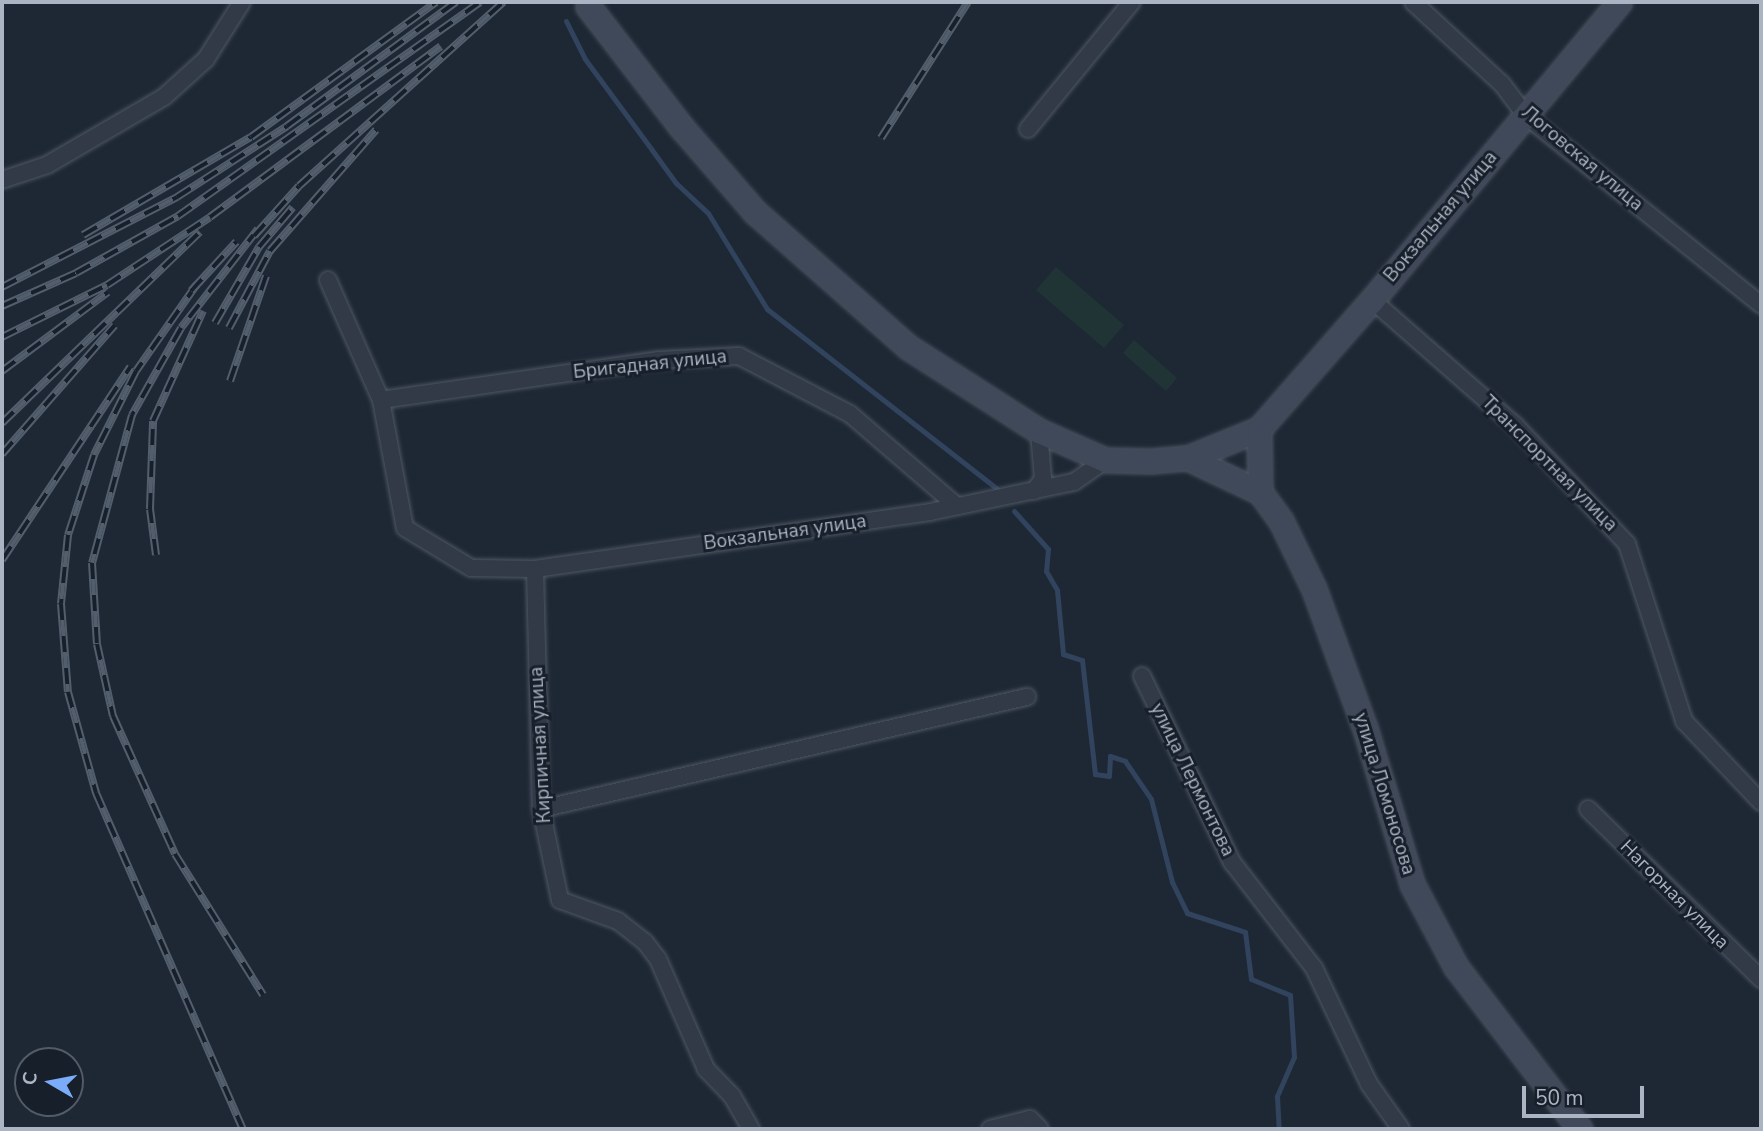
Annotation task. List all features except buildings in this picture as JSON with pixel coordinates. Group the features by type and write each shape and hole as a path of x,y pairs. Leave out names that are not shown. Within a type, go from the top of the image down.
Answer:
{"main road":[{"name":"Вокзальная улица","path":"1259,429 1372,300 1619,2"},
{"path":"594,4 661,100 755,212 826,279 908,347 1039,431 1105,460 1188,458 1259,429 1260,492 1188,458"},
{"name":"улица Ломоносова","path":"1260,492 1281,521 1314,589 1365,729 1412,884 1456,967 1580,1129"}],"street":[{"path":"2,180 47,165 164,97 206,59 242,2"},
{"path":"1028,129 1132,2"},
{"name":"Логовская улица","path":"1413,2 1502,84 1525,115 1761,305"},
{"name":"Вокзальная улица","path":"328,279 381,400 405,528 471,568 535,569 957,506 1074,482 1105,460"},
{"name":"Транспортная улица","path":"1372,300 1515,425 1627,544 1684,721 1761,802"},
{"name":"Бригадная улица","path":"381,400 659,360 739,356 850,414 957,506"},
{"path":"1034,491 1042,479 1039,431"},
{"name":"Кирпичная улица","path":"535,569 541,809 561,900 618,921 645,942 658,960 700,1057 722,1090 732,1096 751,1129"},
{"name":"улица Лермонтова","path":"1142,676 1232,862 1314,968 1369,1084 1401,1129"},
{"path":"541,809 1027,697"},
{"name":"Нагорная улица","path":"1588,809 1761,979"},
{"path":"990,1129 1035,1124"}],"green space":[{"path":"1056,267 1124,325 1104,348 1036,290"},
{"path":"1134,340 1177,378 1166,391 1123,353"}],"waterway":[{"path":"566,21 585,59 676,183 708,213 767,309 997,489"},
{"path":"1014,511 1048,549 1046,571 1057,590 1063,654 1082,660 1095,774 1109,776 1110,756 1125,761 1151,799 1172,882 1187,913 1245,932 1251,979 1290,995 1294,1057 1277,1096 1279,1129"}],"railway":[{"path":"83,235 251,137 436,2"},
{"path":"2,287 177,197 287,126 456,2"},
{"path":"2,306 76,273 178,216 480,2"},
{"path":"254,236 299,186 503,2"},
{"path":"881,138 968,2"},
{"path":"2,337 107,285 210,217 441,46"},
{"path":"229,328 270,251 376,130"},
{"path":"215,323 259,247 293,207"},
{"path":"258,229 181,328 132,415 92,563 97,644 113,716 175,854 263,995"},
{"path":"2,423 200,232"},
{"path":"191,291 236,242"},
{"path":"230,381 266,276"},
{"path":"197,284 136,371 94,455 68,535 61,604 68,692 96,793 243,1129"},
{"path":"2,371 108,292"},
{"path":"156,555 150,509 153,421 203,311"},
{"path":"2,454 115,325"},
{"path":"2,560 130,367"}]}
